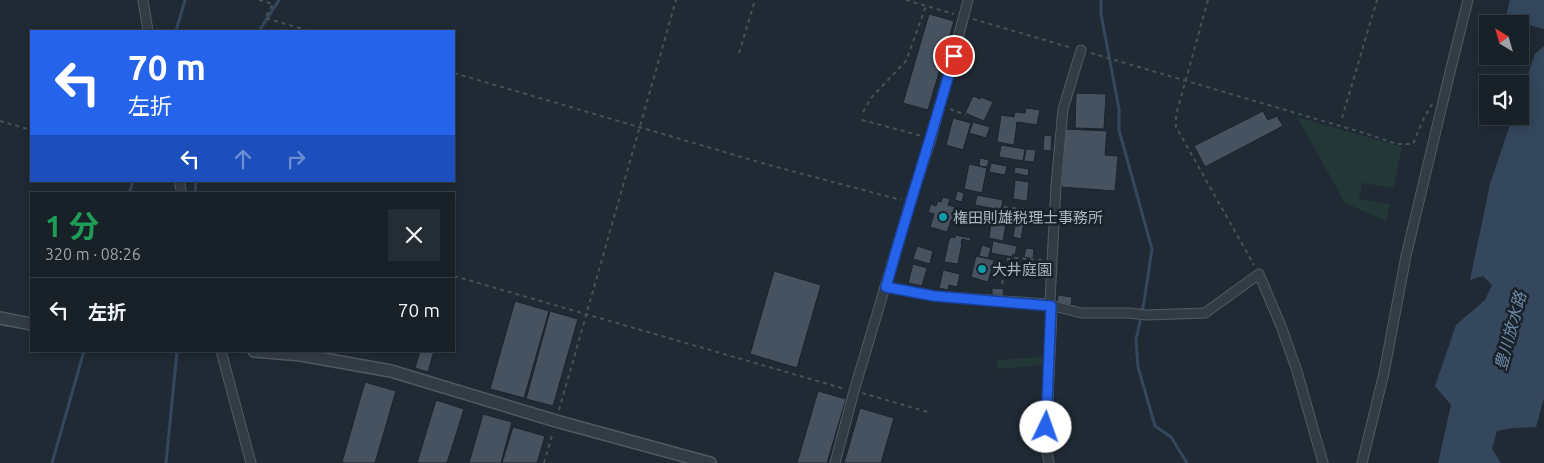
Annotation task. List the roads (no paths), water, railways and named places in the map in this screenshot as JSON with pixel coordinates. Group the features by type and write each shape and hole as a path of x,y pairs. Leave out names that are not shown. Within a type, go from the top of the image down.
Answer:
{"street":[{"path":"143,0 148,30"},
{"path":"835,463 854,391 931,139 968,0"},
{"path":"1362,463 1384,373 1406,256 1468,0"},
{"path":"1049,463 1046,446 1050,301 1056,185 1063,109 1081,50"},
{"path":"886,287 934,296 1051,306 1081,313 1146,315 1205,313 1259,274 1281,326 1297,371 1323,463"},
{"path":"0,318 30,324"},
{"path":"221,352 251,463"},
{"path":"266,352 301,355 391,371 556,421 710,463"}],"water":[{"path":"1510,0 1544,0 1544,29 1529,25 1529,15 1506,15"},
{"name":"豊川放水路","path":"1544,46 1544,398 1536,427 1497,431 1492,449 1501,463 1438,463 1451,405 1435,386 1456,325 1485,300 1492,285 1483,276 1470,280 1490,184 1510,125 1529,125 1528,75 1535,54"}],"waterway":[{"path":"176,30 185,0"},
{"path":"260,30 279,0"},
{"path":"1101,0 1101,14 1119,109 1119,130 1152,249 1136,340 1138,367 1155,426 1171,437 1187,463"},
{"path":"130,192 133,182"},
{"path":"195,192 196,182"},
{"path":"52,463 84,352"},
{"path":"166,463 177,352"}],"place":[{"name":"権田則雄税理士事務所","path":"943,217"},
{"name":"大井庭園","path":"982,269"}]}
